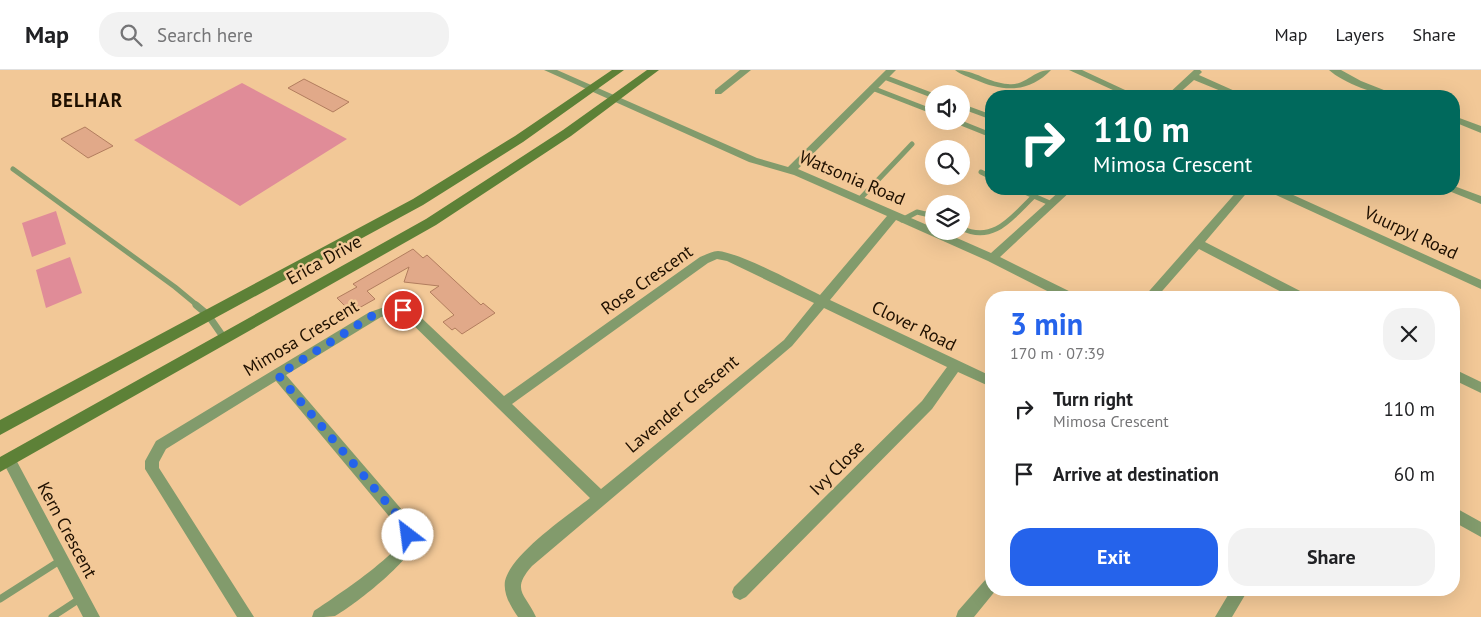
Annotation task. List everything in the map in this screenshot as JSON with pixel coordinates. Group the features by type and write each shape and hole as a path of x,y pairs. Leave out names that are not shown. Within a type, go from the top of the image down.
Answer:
{"main road":[{"name":"Erica Drive","path":"0,428 418,202 519,139 619,70"},
{"name":"Erica Drive","path":"4,462 431,222 654,70"}],"street":[{"name":"Watsonia Road","path":"549,70 765,165 790,171 860,200 992,258 1058,291"},
{"path":"718,92 746,70"},
{"path":"960,70 1010,87 1025,85 1046,70"},
{"path":"1074,70 1119,90"},
{"path":"1334,70 1358,83 1377,90"},
{"path":"790,171 887,73"},
{"path":"1178,90 1196,73 1229,90"},
{"path":"1460,121 1481,130"},
{"path":"1460,192 1481,200"},
{"path":"992,258 1062,195"},
{"path":"1155,291 1240,195"},
{"name":"Vuurpyl Road","path":"1284,195 1481,285"},
{"name":"Lavender Crescent","path":"528,617 514,597 514,577 519,567 788,343 822,301 898,218"},
{"path":"1197,243 1290,291"},
{"name":"Rose Crescent","path":"504,403 704,260 716,254 729,257 822,301"},
{"name":"Clover Road","path":"822,301 985,379"},
{"name":"Mimosa Crescent","path":"246,617 152,468 152,461 161,445 372,316 385,311 403,310 414,317 600,498"},
{"name":"Ivy Close","path":"740,592 926,405 956,365"},
{"path":"278,375 404,523 408,535 406,545 394,560 320,617"},
{"path":"1460,377 1481,388"},
{"name":"Kern Crescent","path":"4,462 62,560 92,617"},
{"path":"1460,518 1481,530"},
{"path":"964,617 985,591"},
{"path":"1223,617 1236,596"}],"lane":[{"path":"887,73 925,92"},
{"path":"872,88 925,109"},
{"path":"970,109 985,115"},
{"path":"970,127 985,133"},
{"path":"860,200 912,144"},
{"path":"13,169 159,274 208,315 224,338"},
{"path":"981,172 985,174"},
{"path":"970,232 986,235 994,231 1034,196 1052,204"},
{"path":"898,218 917,211 925,213"},
{"path":"0,599 62,560"},
{"path":"52,617 82,597"}],"shaded area":[{"path":"242,83 347,139 240,206 134,140"},
{"path":"56,211 66,244 32,257 22,223"},
{"path":"70,257 82,293 46,308 36,270"}],"building":[{"path":"304,79 349,102 333,112 288,88"},
{"path":"85,127 113,146 88,158 61,139"},
{"path":"413,249 423,258 427,255 481,305 483,303 495,313 462,334 455,328 452,330 443,322 454,315 430,292 439,286 404,282 409,267 367,291 375,299 359,308 355,304 347,308 337,298 357,287 353,284"}],"district":[{"name":"BELHAR","path":"87,100"}],"route":[{"path":"403,310 394,309 372,316 278,375 404,523 408,535"}]}
